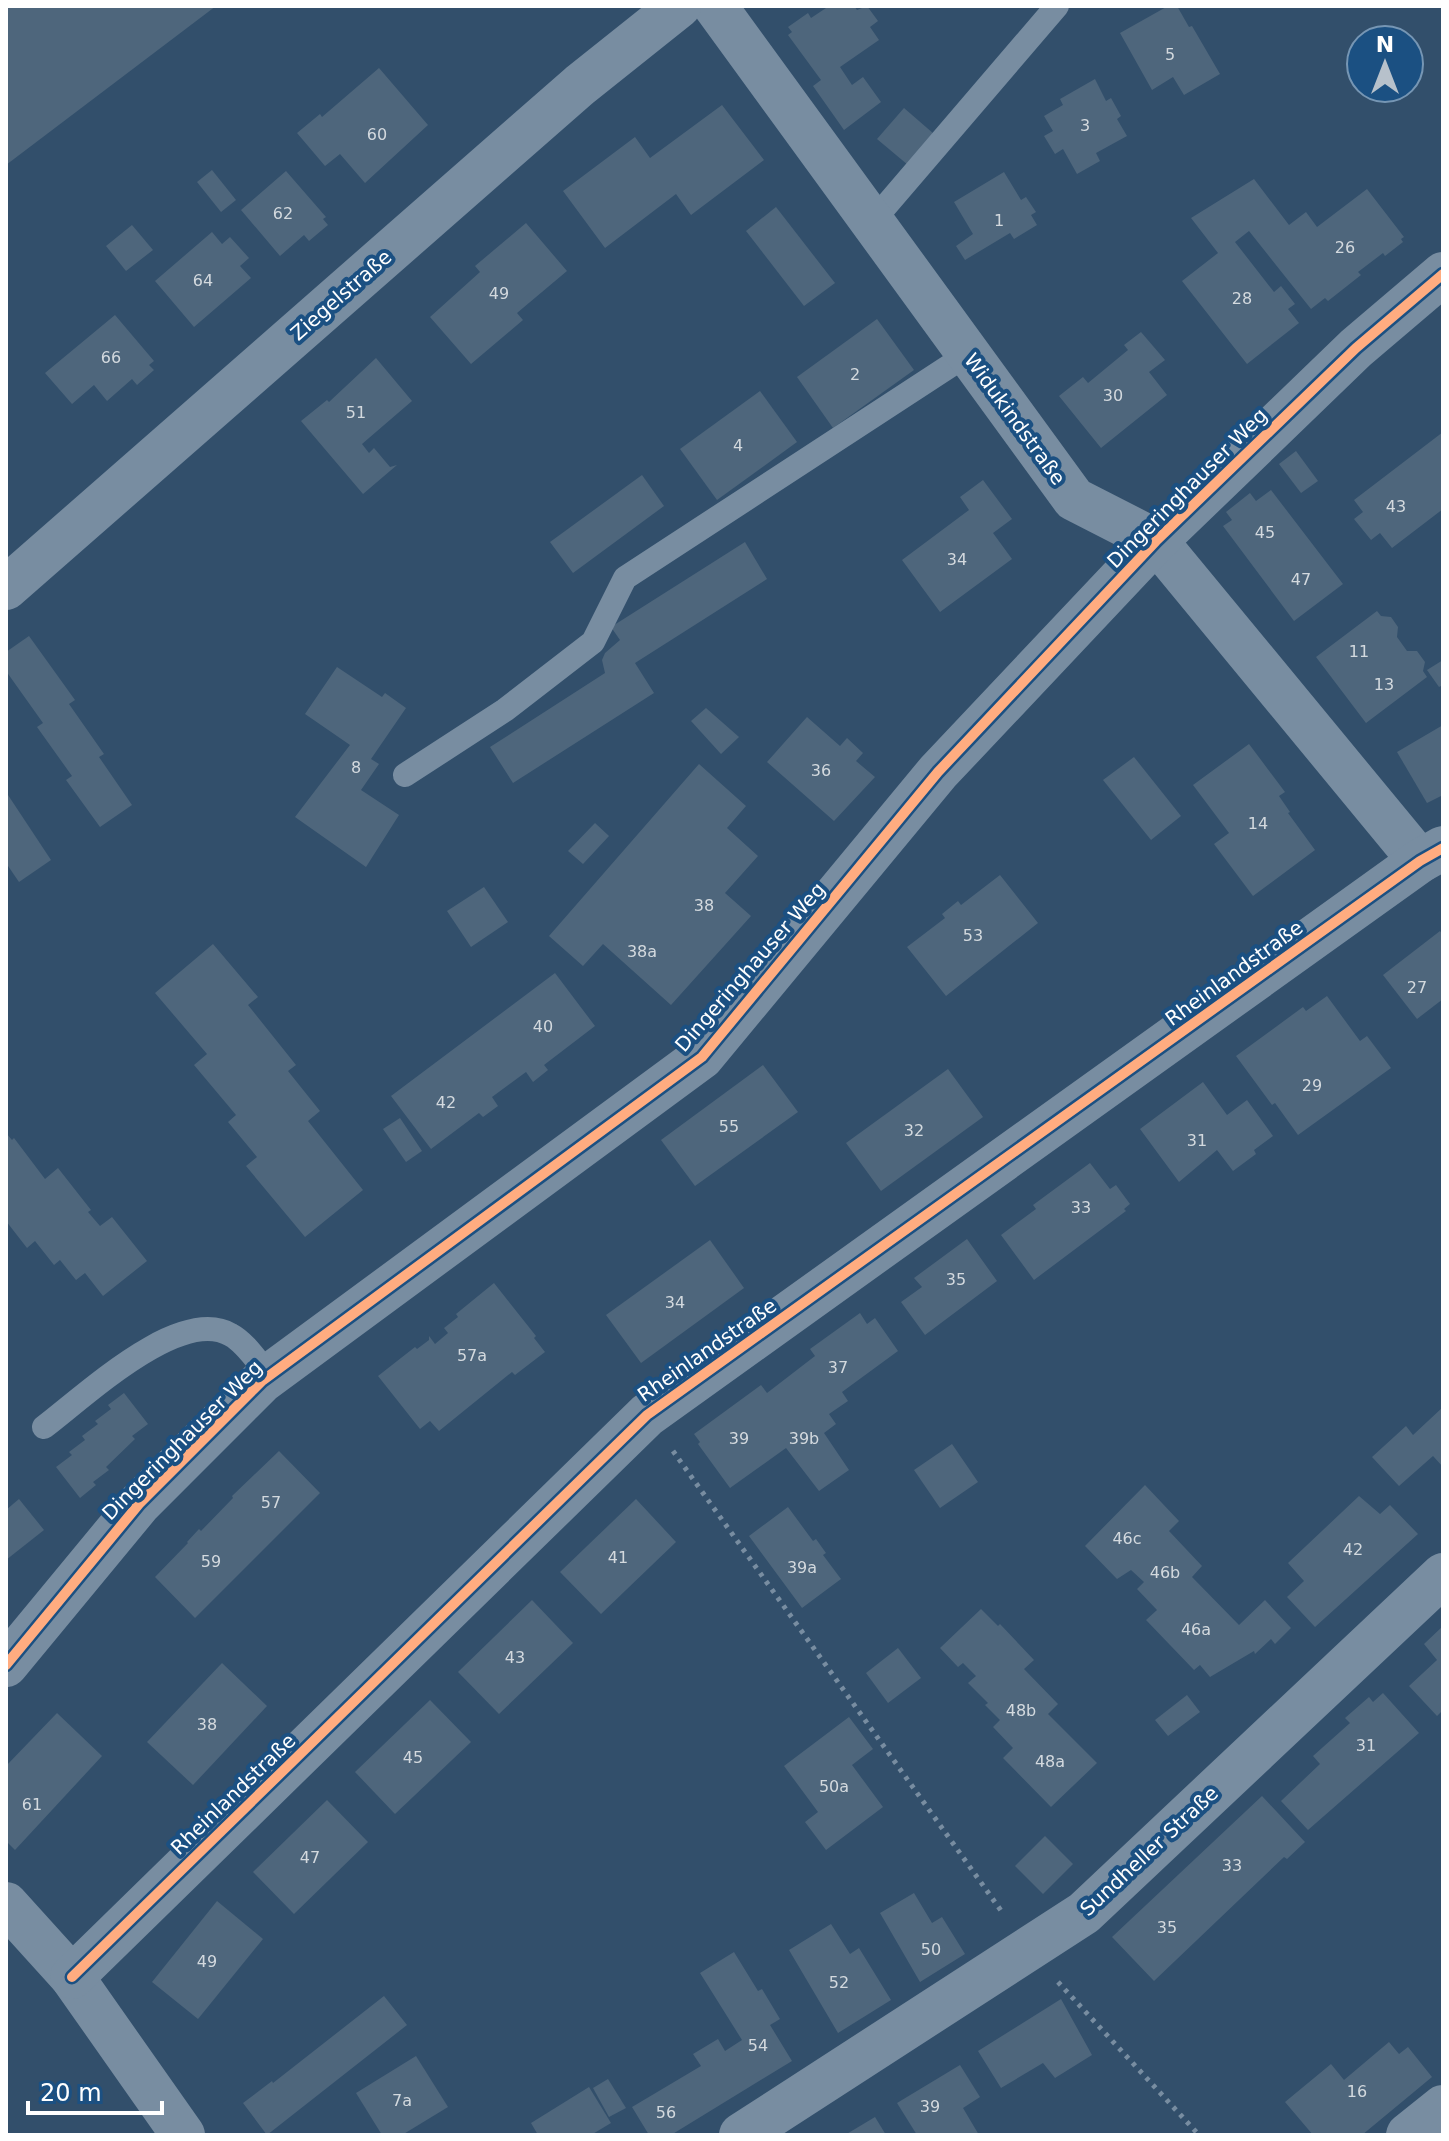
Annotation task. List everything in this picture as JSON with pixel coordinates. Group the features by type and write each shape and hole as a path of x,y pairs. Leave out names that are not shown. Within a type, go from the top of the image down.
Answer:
{"street":[{"name":"Ziegelstraße","path":"6,588 580,85 679,6"},
{"name":"Widukindstraße","path":"715,6 1074,499 1156,541 1432,854"},
{"name":"Dingeringhauser Weg","path":"6,1665 139,1504 269,1375 702,1057 938,772 1156,541 1356,348 1443,274"},
{"name":"Rheinlandstraße","path":"72,1977 647,1415 1432,854"},
{"name":"Sundheller Straße","path":"741,2135 1084,1913 1443,1575"},
{"path":"6,1904 72,1977 183,2135"},
{"path":"1408,2135 1443,2107"}],"lane":[{"path":"872,222 1057,6"},
{"path":"405,775 505,710 593,642 625,578 968,354"},
{"path":"44,1427 150,1347 184,1332 205,1328 222,1330 234,1336 269,1375"}],"path":[{"path":"647,1415 1028,1949 1199,2135"}],"building":[{"path":"6,6 216,6 6,165"},
{"path":"829,6 854,6 857,10 867,6 878,21 870,27 879,40 840,67 852,85 863,77 881,102 844,130 813,86 821,80 788,35 792,32 788,27 808,13 811,18"},
{"path":"1168,6 1177,6 1220,74 1184,95 1173,77 1152,90 1120,33"},
{"path":"379,68 428,125 365,183 340,154 325,166 297,133 320,114 322,117"},
{"path":"1095,79 1106,101 1111,98 1121,116 1117,119 1127,136 1096,153 1100,161 1077,174 1063,149 1055,154 1044,136 1053,131 1044,116 1063,105 1060,99"},
{"path":"722,105 764,160 691,215 676,194 605,248 563,191 635,137 650,158"},
{"path":"904,108 934,134 908,165 877,139"},
{"path":"212,170 236,200 221,212 197,182"},
{"path":"286,171 326,217 323,219 328,225 309,241 304,235 280,256 241,210"},
{"path":"1004,172 1021,200 1026,197 1036,212 1031,215 1037,225 1014,239 1010,233 965,260 956,246 973,234 954,202"},
{"path":"1254,179 1289,225 1306,212 1317,227 1367,189 1404,237 1401,239 1403,242 1358,272 1361,275 1328,301 1325,298 1311,309 1249,231 1235,242 1274,292 1281,286 1295,304 1288,309 1299,323 1247,364 1182,281 1218,253 1191,218"},
{"path":"776,207 835,283 804,306 746,231"},
{"path":"526,223 567,271 517,313 523,320 471,364 430,317 480,272 475,266"},
{"path":"132,225 153,250 126,271 106,246"},
{"path":"212,232 222,244 230,237 249,258 240,266 251,278 194,327 155,281"},
{"path":"115,315 154,361 149,365 154,370 137,385 132,379 107,401 94,385 72,404 45,373"},
{"path":"877,319 914,370 833,428 797,377"},
{"path":"1141,332 1165,360 1149,372 1167,395 1101,448 1059,396 1083,377 1088,383 1128,350 1124,345"},
{"path":"376,358 412,401 362,444 369,453 374,448 390,467 397,465 363,494 301,421 327,400 329,402"},
{"path":"760,391 797,442 717,500 680,449"},
{"path":"1443,432 1443,509 1392,548 1380,533 1371,540 1354,519 1363,512 1354,500"},
{"path":"1296,451 1318,481 1301,493 1279,464"},
{"path":"642,475 664,506 573,573 550,542"},
{"path":"983,480 1012,519 993,533 1012,559 940,612 902,560 969,510 960,497"},
{"path":"1271,490 1343,584 1294,621 1223,526 1232,520 1226,512 1250,493 1256,501"},
{"path":"745,542 767,579 635,663 654,693 513,783 490,747 605,673 602,660 605,653 620,640 611,627"},
{"path":"1377,611 1381,616 1391,617 1398,627 1397,637 1407,651 1417,651 1425,662 1423,671 1427,677 1366,723 1316,657"},
{"path":"29,636 75,700 69,704 104,754 99,757 132,805 100,827 66,780 72,776 37,727 43,723 6,671 6,652"},
{"path":"1443,660 1443,685 1439,687 1427,670"},
{"path":"337,667 382,697 385,693 406,708 371,759 379,764 361,790 399,815 366,867 295,817 350,745 305,714"},
{"path":"706,708 739,737 721,754 691,721"},
{"path":"807,717 840,746 847,738 863,753 856,761 875,777 834,821 767,762"},
{"path":"1443,725 1443,795 1427,803 1397,752"},
{"path":"1249,744 1285,792 1279,796 1315,850 1253,896 1214,844 1229,833 1193,785"},
{"path":"1134,757 1181,816 1151,840 1103,780"},
{"path":"699,764 746,806 727,828 758,856 725,893 751,916 671,1005 603,944 583,966 549,936"},
{"path":"6,792 51,860 19,882 6,863"},
{"path":"595,823 609,836 583,864 568,851"},
{"path":"1000,875 1038,923 946,996 907,947 945,918 942,914 958,901 961,905"},
{"path":"484,887 508,922 471,947 447,911"},
{"path":"1440,931 1443,935 1443,999 1417,1019 1383,975"},
{"path":"213,944 258,997 248,1005 296,1065 288,1071 320,1111 308,1121 363,1190 305,1237 246,1166 257,1157 228,1122 236,1115 194,1065 207,1054 155,993"},
{"path":"555,973 595,1026 544,1065 548,1070 533,1082 526,1072 492,1097 498,1106 483,1117 479,1113 431,1149 391,1096"},
{"path":"1327,996 1360,1041 1367,1036 1391,1068 1298,1135 1236,1056 1303,1007 1306,1011"},
{"path":"763,1065 798,1112 695,1186 661,1140"},
{"path":"948,1069 983,1117 881,1191 846,1143"},
{"path":"1203,1082 1227,1115 1247,1100 1273,1136 1233,1171 1217,1150 1179,1182 1140,1129"},
{"path":"400,1118 422,1151 406,1162 383,1129"},
{"path":"6,1133 12,1140 14,1138 45,1179 58,1168 100,1226 112,1217 147,1261 103,1296 85,1273 76,1280 60,1260 54,1265 35,1241 27,1248 6,1221"},
{"path":"1090,1163 1110,1189 1116,1185 1130,1204 1124,1209 1126,1211 1034,1280 1001,1235 1036,1209 1033,1205"},
{"path":"967,1239 997,1281 925,1335 901,1302 922,1287 914,1278"},
{"path":"710,1240 744,1288 641,1363 606,1315"},
{"path":"494,1283 545,1352 515,1375 512,1372 439,1431 430,1421 420,1429 378,1376 429,1340 429,1336 435,1344 448,1333 444,1328 458,1317 456,1314"},
{"path":"860,1313 867,1324 875,1318 898,1351 842,1392 848,1401 829,1414 836,1424 824,1433 849,1470 819,1491 786,1448 730,1488 694,1434 761,1385 767,1393 815,1356 810,1349"},
{"path":"124,1393 148,1424 132,1436 135,1439 106,1467 109,1470 93,1482 96,1485 80,1498 56,1467 85,1440 82,1436 98,1424 95,1421 111,1409 108,1405"},
{"path":"1443,1407 1443,1467 1433,1456 1399,1486 1372,1457 1406,1426 1413,1435"},
{"path":"952,1444 978,1482 940,1508 914,1470"},
{"path":"279,1451 320,1493 195,1618 155,1577"},
{"path":"1145,1485 1179,1521 1169,1531 1202,1566 1192,1577 1239,1625 1265,1600 1291,1628 1275,1644 1271,1639 1255,1654 1254,1651 1210,1677 1200,1665 1194,1670 1146,1620 1157,1610 1137,1589 1144,1582 1131,1570 1117,1579 1085,1546"},
{"path":"1359,1496 1380,1514 1390,1505 1418,1534 1315,1627 1287,1597 1304,1581 1288,1563"},
{"path":"19,1499 44,1530 6,1560 6,1510"},
{"path":"636,1499 676,1542 601,1614 560,1572"},
{"path":"788,1507 813,1541 816,1539 826,1553 823,1555 841,1579 802,1608 749,1536"},
{"path":"532,1600 573,1643 499,1714 458,1672"},
{"path":"981,1609 1034,1660 1024,1669 1058,1704 1048,1714 1097,1763 1051,1807 1003,1758 1013,1748 993,1727 1000,1720 968,1683 976,1676 963,1663 958,1667 940,1648"},
{"path":"1443,1626 1443,1710 1437,1716 1409,1686 1437,1660 1424,1644"},
{"path":"898,1648 921,1678 888,1703 866,1673"},
{"path":"222,1663 267,1706 193,1785 147,1742"},
{"path":"1383,1693 1419,1733 1308,1830 1281,1801 1320,1764 1313,1756 1350,1723 1345,1718 1369,1697 1373,1702"},
{"path":"1187,1695 1200,1712 1168,1736 1155,1720"},
{"path":"430,1700 471,1742 395,1814 355,1772"},
{"path":"57,1713 102,1756 15,1850 6,1841 6,1766"},
{"path":"849,1717 873,1749 852,1765 883,1807 826,1850 805,1822 818,1812 784,1766"},
{"path":"1262,1796 1305,1842 1287,1859 1284,1857 1154,1981 1112,1937"},
{"path":"327,1800 368,1842 294,1914 253,1872"},
{"path":"1045,1836 1073,1864 1043,1894 1015,1866"},
{"path":"914,1893 932,1923 942,1917 965,1954 920,1982 880,1913"},
{"path":"217,1901 263,1939 198,2019 152,1982"},
{"path":"831,1924 850,1954 859,1948 891,2000 838,2033 789,1950"},
{"path":"734,1952 780,2019 770,2025 792,2061 671,2135 649,2135 632,2107 701,2066 693,2054 718,2039 725,2051 742,2040 700,1973"},
{"path":"384,1996 407,2025 267,2135 243,2103"},
{"path":"1061,1999 1092,2055 1055,2078 1043,2063 1001,2088 978,2051"},
{"path":"1389,2042 1399,2054 1408,2047 1432,2077 1362,2135 1313,2135 1285,2102 1331,2064 1344,2080"},
{"path":"416,2056 448,2107 402,2135 382,2135 356,2093"},
{"path":"960,2065 980,2097 963,2108 979,2135 917,2135 897,2103"},
{"path":"608,2079 626,2108 609,2117 593,2088"},
{"path":"589,2087 611,2123 591,2135 538,2135 531,2123"},
{"path":"875,2117 886,2135 845,2135"}],"cycle path":[{"path":"6,1665 139,1504 262,1381 702,1057 938,772 1156,541 1356,348 1443,274"},
{"path":"72,1977 647,1415 1420,861 1443,848"}]}
